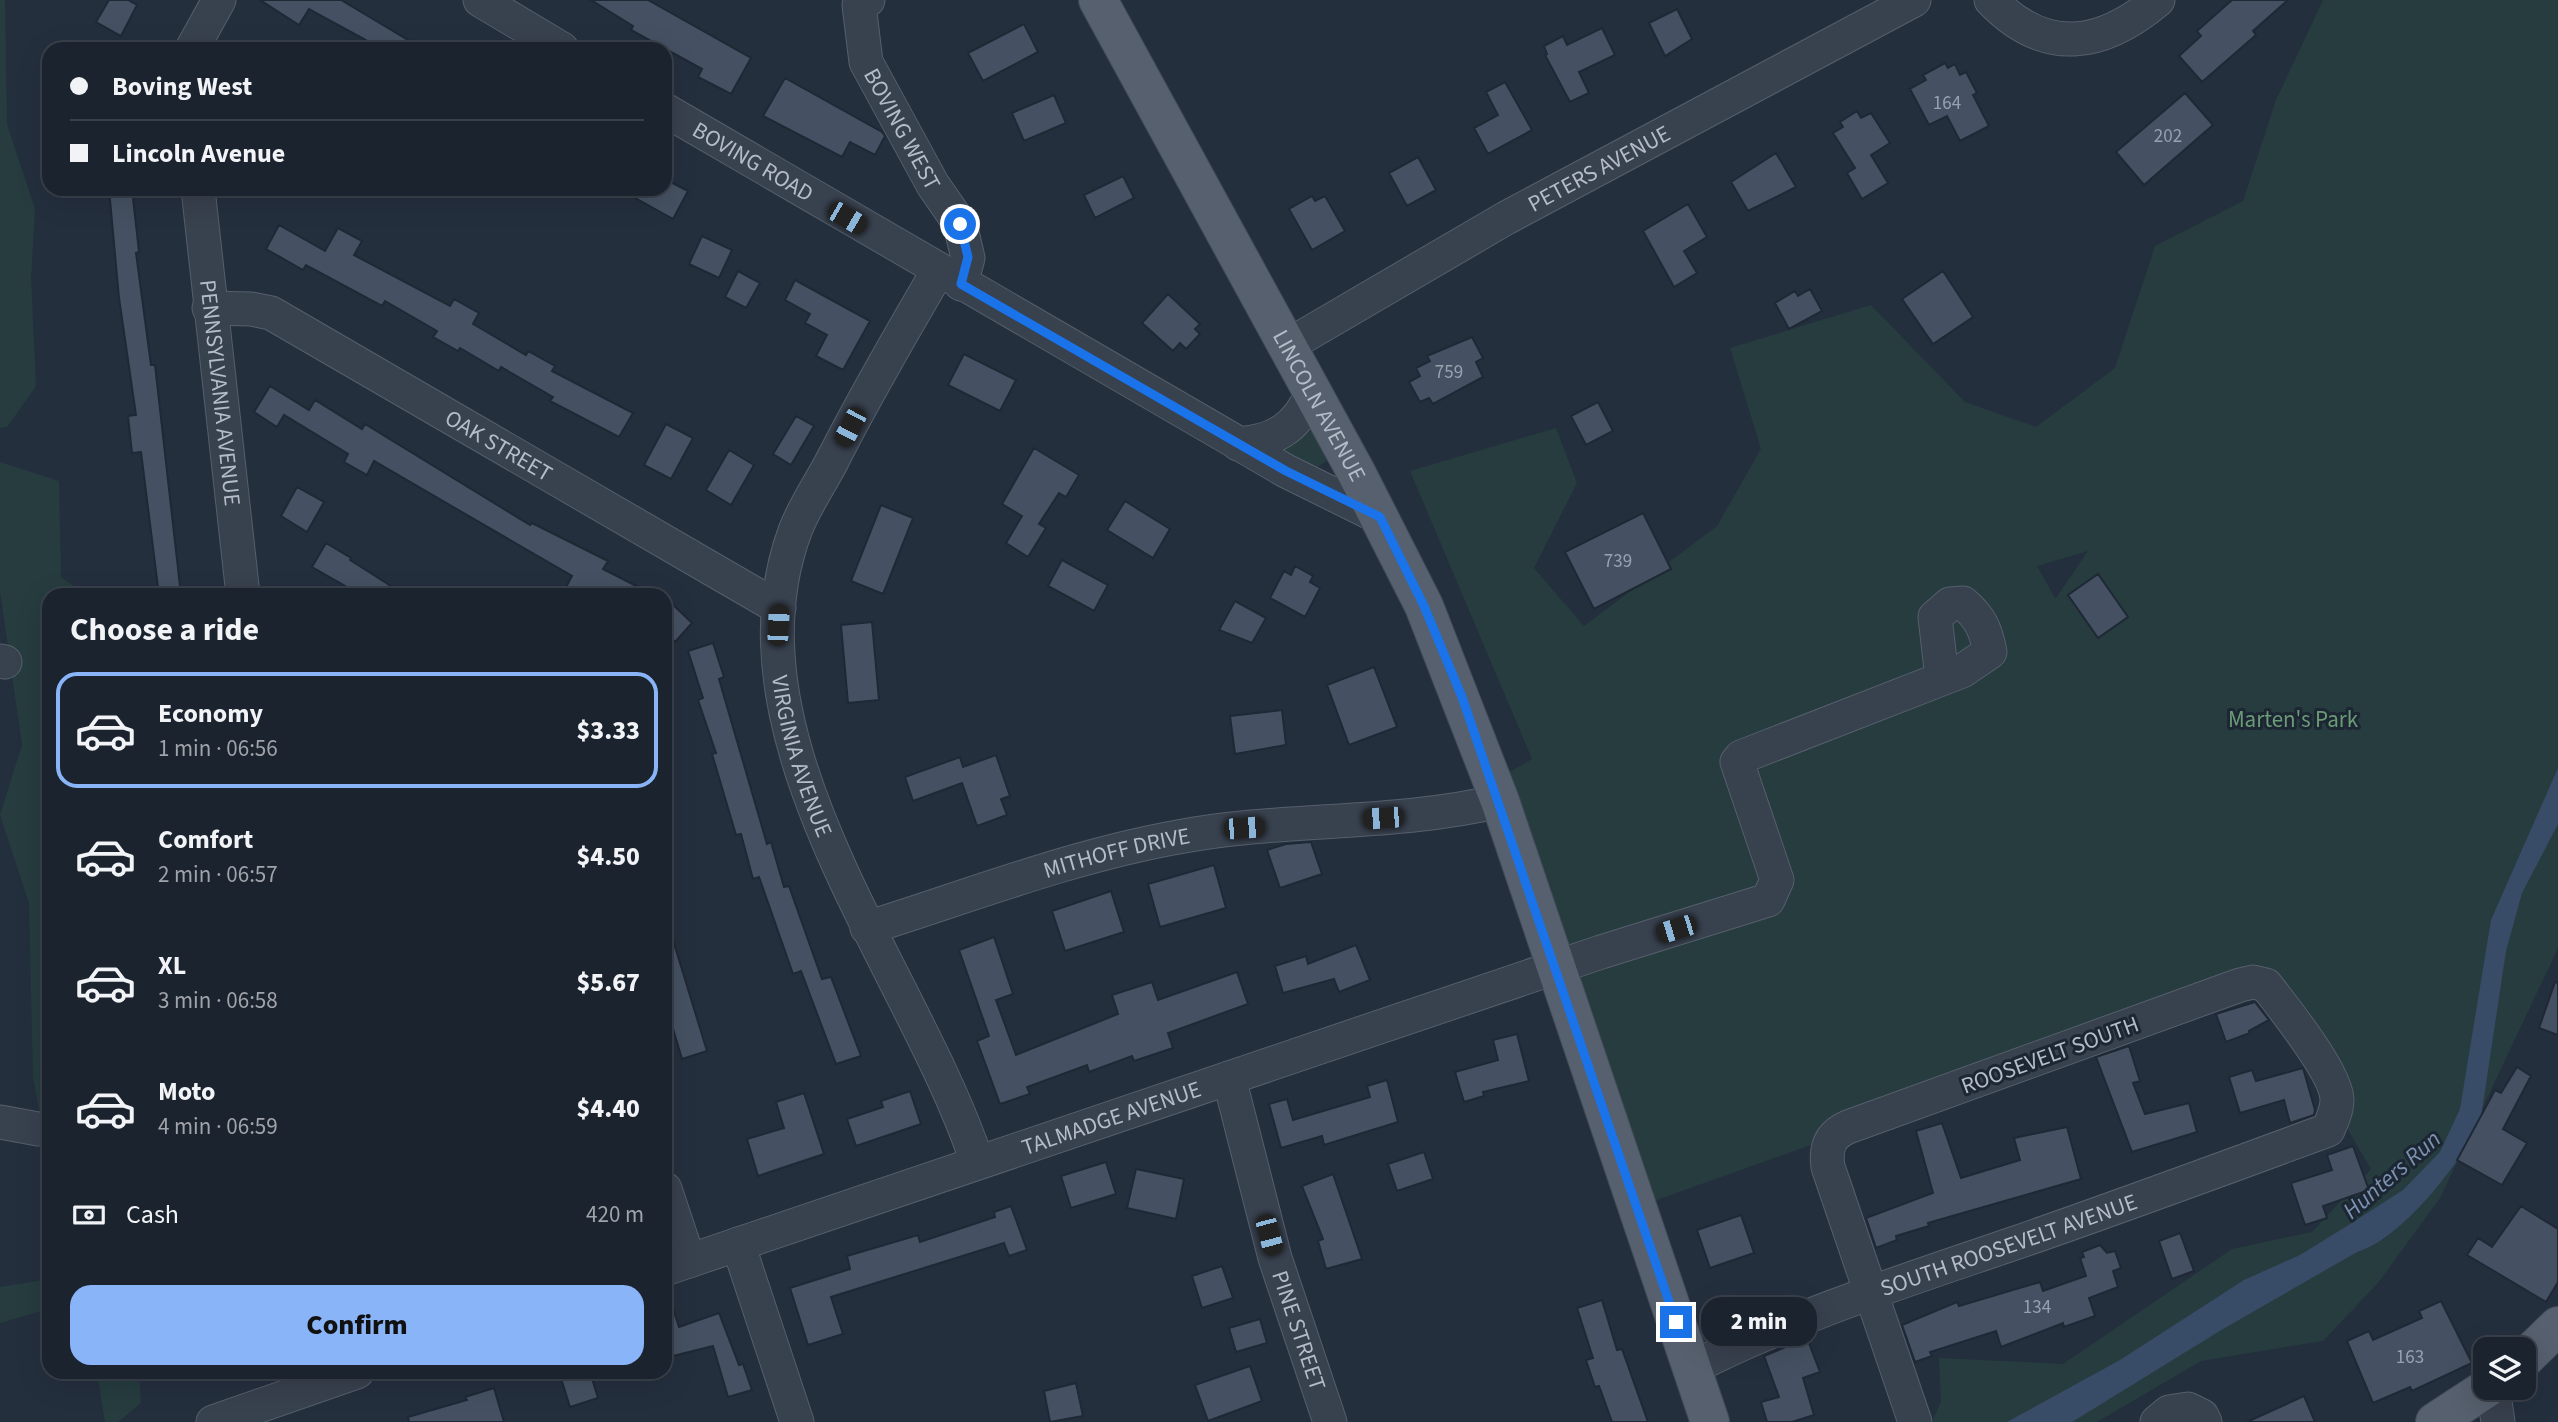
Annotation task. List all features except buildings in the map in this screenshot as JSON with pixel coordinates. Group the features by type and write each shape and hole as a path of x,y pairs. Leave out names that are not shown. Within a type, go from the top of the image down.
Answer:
{"main road":[{"name":"LINCOLN AVENUE","path":"1098,0 1380,517 1424,606 1500,801 1710,1422"},
{"path":"2536,1347 2558,1326"},
{"path":"2435,1422 2473,1397"}],"street":[{"path":"196,42 219,0"},
{"name":"PETERS AVENUE","path":"1287,346 1506,218 1914,0"},
{"path":"1991,0 2024,28 2049,37 2080,41 2115,30 2158,0"},
{"name":"BOVING WEST","path":"864,2 866,62 933,185 960,224 968,257 949,278"},
{"path":"491,3 551,42"},
{"name":"BOVING ROAD","path":"672,114 1238,444 1380,517"},
{"name":"PENNSYLVANIA AVENUE","path":"199,196 242,588"},
{"name":"VIRGINIA AVENUE","path":"949,278 873,384 796,529 786,561 779,608 782,690 797,751 841,874 941,1069 977,1161"},
{"name":"OAK STREET","path":"209,308 251,309 271,313 779,608"},
{"path":"1238,444 1263,442 1281,434 1303,412 1312,393"},
{"name":"TALMADGE AVENUE","path":"677,1265 977,1161 1556,967 1769,900 1777,880 1737,762 1741,757 1942,677"},
{"name":"MITHOFF DRIVE","path":"867,928 1076,862 1179,836 1244,828 1407,816 1500,801"},
{"name":"ROOSEVELT SOUTH","path":"1871,1293 1828,1167 1826,1153 1830,1140 1839,1131 2240,985 2253,982 2266,985 2320,1060 2335,1088 2337,1101 2328,1130"},
{"name":"PINE STREET","path":"1228,1078 1320,1419"},
{"path":"0,1122 38,1129"},
{"name":"SOUTH ROOSEVELT AVENUE","path":"1692,1368 1749,1340 1871,1293 2328,1130"},
{"path":"672,1233 677,1265"},
{"path":"738,1244 797,1422"},
{"path":"1871,1293 1915,1422"},
{"path":"213,1422 336,1379"},
{"path":"2495,1400 2498,1422"},
{"path":"2157,1422 2169,1412 2188,1409 2202,1416 2205,1422"}],"green space":[{"path":"0,0 5,0 7,124 35,209 31,279 36,386 7,427 0,428"},
{"name":"Marten's Park","path":"2323,0 2558,0 2558,948 2440,1198 2378,1283 2323,1341 2201,1361 2097,1422 1932,1422 1941,1401 1939,1358 2063,1364 2232,1249 2312,1232 2371,1169 2262,984 1637,1207 1493,781 1532,759 1410,471 1556,428 1577,483 1534,568 1584,626 1717,526 1761,449 1730,348 1871,305 1965,402 2036,427 2115,368 2155,246 2243,201 2276,100","holes":["2088,551 2056,598 2037,566"]},
{"path":"1313,430 1327,454 1326,461 1315,469 1282,449"},
{"path":"0,462 59,481 61,577 76,588 42,588 42,1127 33,1077 29,903 0,815 22,745 0,591"},
{"path":"42,1280 42,1311 0,1323 0,1287"},
{"path":"98,1379 139,1379 141,1403 118,1422 105,1422"}],"water":[{"path":"2558,768 2558,824 2522,893 2506,951 2480,1124 2444,1179 2428,1198 2393,1232 2375,1244 2223,1329 2072,1422 2007,1422 2120,1360 2244,1280 2300,1255 2347,1226 2403,1190 2440,1152 2460,1109 2491,920"}],"route":[{"path":"960,224 968,257 961,284 1286,471 1380,517 1424,606 1462,697 1500,801 1676,1322"}],"water label":[{"name":"Hunters Run","path":"2392,1175"}]}
